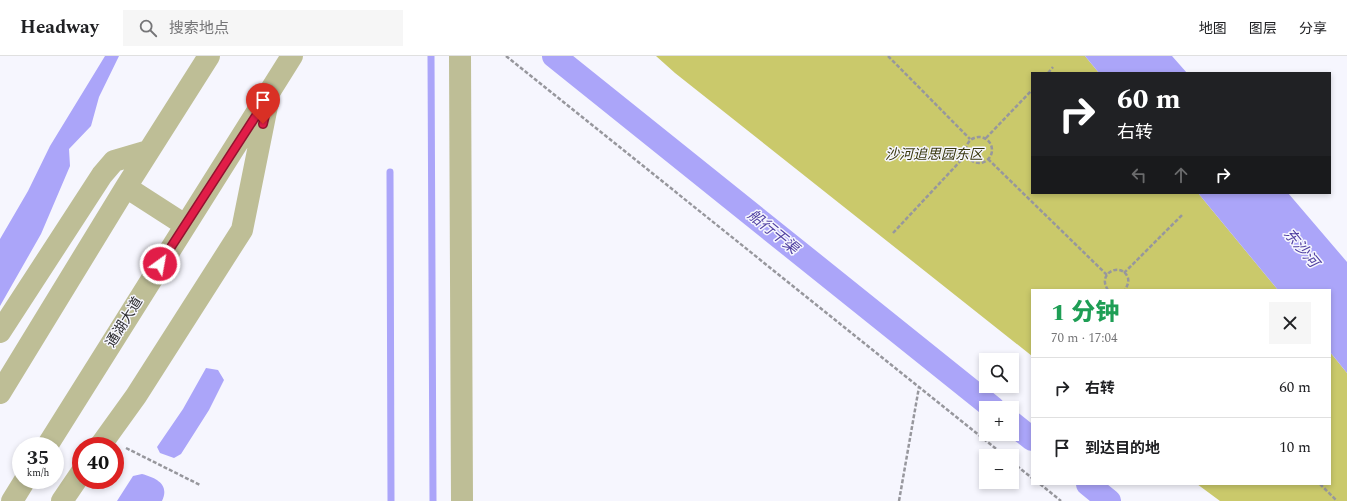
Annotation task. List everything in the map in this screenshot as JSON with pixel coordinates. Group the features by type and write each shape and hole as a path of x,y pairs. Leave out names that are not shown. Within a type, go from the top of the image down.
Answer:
{"street":[{"path":"0,393 126,186 209,56"},
{"name":"通湖大道","path":"53,437 185,225 270,94 292,56"},
{"path":"460,56 462,501"},
{"path":"107,437 136,396 242,230 270,94"},
{"path":"0,332 102,175 114,161 148,152"},
{"path":"126,186 185,225"},
{"path":"62,501 72,486"},
{"path":"12,501 19,489"}],"path":[{"path":"506,56 996,449"},
{"path":"888,56 970,139"},
{"path":"1049,72 1053,67"},
{"path":"986,138 1031,91"},
{"path":"978,136 986,138 991,145 992,150 988,159 980,163 972,161 966,155 965,151 967,142 978,136"},
{"path":"893,233 966,155"},
{"path":"988,159 1107,275"},
{"path":"1124,273 1183,214"},
{"path":"1108,289 1105,283 1107,275 1112,270 1121,270 1124,273 1128,279 1125,289"},
{"path":"899,501 919,388"},
{"path":"124,451 200,485"},
{"path":"1019,468 1031,477"},
{"path":"1041,485 1061,501"},
{"path":"1321,485 1337,501"}],"green space":[{"name":"沙河追思园东区","path":"656,56 1085,56 1098,72 1031,72 1031,194 1199,194 1277,289 1031,289 1031,355 675,73"},
{"path":"1331,353 1347,373 1347,501 1220,501 1198,485 1331,485"}],"water":[{"path":"105,56 119,56 99,97 91,126 69,149 70,166 41,234 0,306 0,239 28,191 50,146"},
{"path":"1085,56 1172,56 1186,72 1098,72"},
{"name":"东沙河","path":"1199,194 1289,194 1347,262 1347,373 1331,353 1331,289 1277,289"},
{"path":"206,368 218,370 224,380 209,410 181,454 174,458 160,453 157,447 183,409"},
{"path":"142,474 157,480 163,486 164,495 162,501 117,501 133,476"}],"waterway":[{"path":"431,56 433,501"},
{"name":"船行干渠","path":"554,56 984,401"},
{"path":"390,172 391,501"},
{"name":"船行干渠","path":"1019,429 1031,438"},
{"name":"船行干渠","path":"1089,485 1109,501"}],"route":[{"path":"160,264 270,94 263,124"}]}
